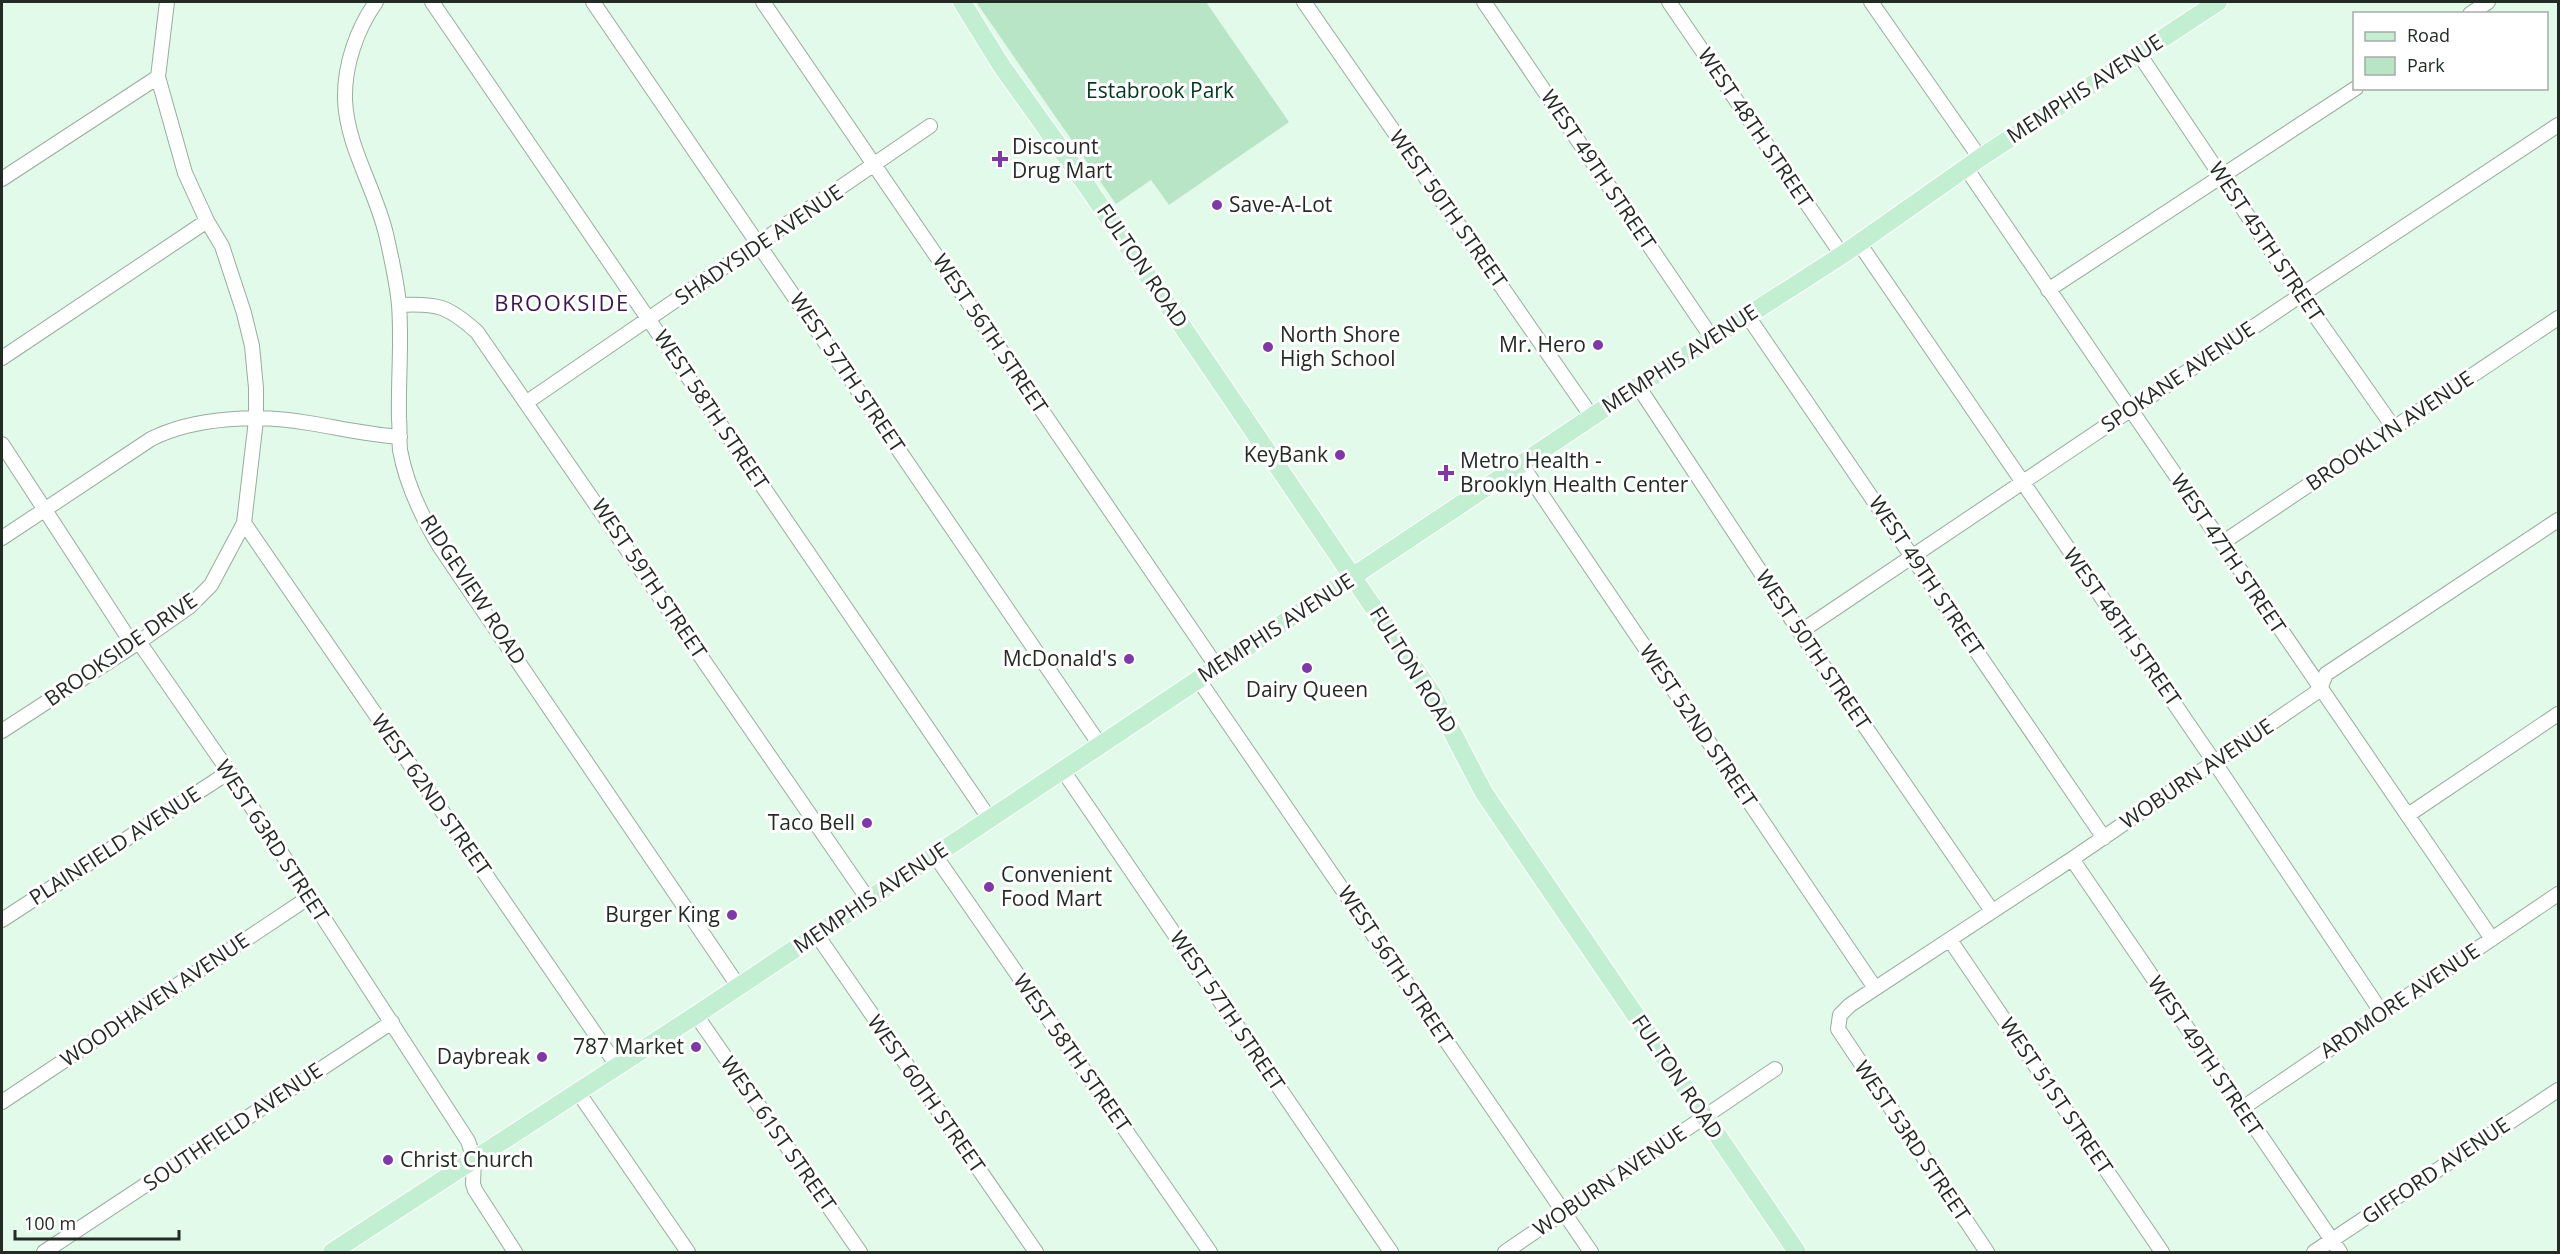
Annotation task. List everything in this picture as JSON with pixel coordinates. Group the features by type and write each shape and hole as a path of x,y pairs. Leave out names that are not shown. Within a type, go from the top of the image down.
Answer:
{"main road":[{"name":"FULTON ROAD","path":"962,2 1001,65 1080,176 1433,695 1484,793 1797,1252"},
{"name":"MEMPHIS AVENUE","path":"337,1251 739,987 934,854 1354,577 1638,386 1842,255 1973,163 2218,2"}],"street":[{"name":"BROOKSIDE DRIVE","path":"2,731 189,607 211,585 244,523 256,420 254,367 244,313 222,246 207,221 185,173 158,77 167,2"},
{"name":"RIDGEVIEW ROAD","path":"376,2 362,26 353,50 347,75 345,99 348,124 385,233 399,305 400,450 418,504 440,546 739,987"},
{"name":"WEST 58TH STREET","path":"432,2 989,818"},
{"name":"WEST 57TH STREET","path":"593,2 1100,745"},
{"name":"WEST 56TH STREET","path":"763,2 1217,667"},
{"name":"WEST 50TH STREET","path":"1304,2 1592,417"},
{"name":"WEST 49TH STREET","path":"1484,2 1712,339"},
{"name":"WEST 48TH STREET","path":"1669,2 1842,255"},
{"name":"WEST 47TH STREET","path":"1871,2 1973,163 2048,290 2492,939"},
{"path":"2473,12 2488,2"},
{"name":"WEST 45TH STREET","path":"2139,54 2301,295 2394,428"},
{"path":"2,179 158,77"},
{"path":"2048,290 2353,90"},
{"name":"SPOKANE AVENUE","path":"1800,632 2301,295 2559,125"},
{"name":"SHADYSIDE AVENUE","path":"527,402 930,126"},
{"path":"2,358 207,221"},
{"name":"WEST 48TH STREET","path":"1859,243 2215,763 2382,1013"},
{"name":"WEST 59TH STREET","path":"399,305 425,304 456,313 477,332 868,899"},
{"name":"WEST 49TH STREET","path":"1747,315 2104,837"},
{"name":"BROOKLYN AVENUE","path":"2222,543 2559,318"},
{"name":"WEST 50TH STREET","path":"1638,386 1800,632 1992,911"},
{"path":"2,538 151,439 171,429 211,422 256,420 306,422 346,431 400,437"},
{"name":"WEST 63RD STREET","path":"2,444 129,639 139,642 229,772 308,898 392,1022 468,1141 474,1159 473,1184 489,1215 515,1252"},
{"name":"WEST 52ND STREET","path":"1521,464 1875,988"},
{"name":"WOBURN AVENUE","path":"1838,1029 1840,1016 1850,1005 2215,763 2320,689 2326,674 2559,520"},
{"name":"WEST 62ND STREET","path":"244,523 618,1067"},
{"name":"WEST 56TH STREET","path":"1198,679 1590,1252"},
{"path":"2408,815 2559,714"},
{"name":"WEST 57TH STREET","path":"1062,770 1391,1252"},
{"name":"PLAINFIELD AVENUE","path":"2,920 229,772"},
{"name":"WEST 58TH STREET","path":"934,854 1210,1252"},
{"name":"WEST 49TH STREET","path":"2072,859 2336,1247"},
{"name":"ARDMORE AVENUE","path":"2241,1109 2559,894"},
{"name":"WOODHAVEN AVENUE","path":"2,1102 308,898"},
{"name":"WEST 60TH STREET","path":"817,935 1036,1252"},
{"name":"WEST 51ST STREET","path":"1950,940 2162,1252"},
{"name":"WEST 61ST STREET","path":"696,1015 860,1252"},
{"name":"SOUTHFIELD AVENUE","path":"44,1252 392,1022"},
{"name":"WEST 53RD STREET","path":"1838,1029 1988,1252"},
{"name":"WOBURN AVENUE","path":"1505,1252 1775,1070"},
{"name":"GIFFORD AVENUE","path":"2314,1252 2336,1247 2559,1090"},
{"path":"578,1092 688,1252"}],"green space":[{"name":"Estabrook Park","path":"976,2 1206,2 1289,122 1169,205 1151,180 1116,204"}],"place":[{"name":"Discount Drug Mart","path":"1000,159"},
{"name":"Save-A-Lot","path":"1217,205"},
{"name":"Mr. Hero","path":"1598,345"},
{"name":"North Shore High School","path":"1268,347"},
{"name":"KeyBank","path":"1340,455"},
{"name":"Metro Health - Brooklyn Health Center","path":"1446,473"},
{"name":"McDonald's","path":"1129,659"},
{"name":"Dairy Queen","path":"1307,668"},
{"name":"Taco Bell","path":"867,823"},
{"name":"Convenient Food Mart","path":"989,887"},
{"name":"Burger King","path":"732,915"},
{"name":"787 Market","path":"696,1047"},
{"name":"Daybreak","path":"542,1057"},
{"name":"Christ Church","path":"388,1160"}],"district":[{"name":"BROOKSIDE","path":"562,303"}]}
